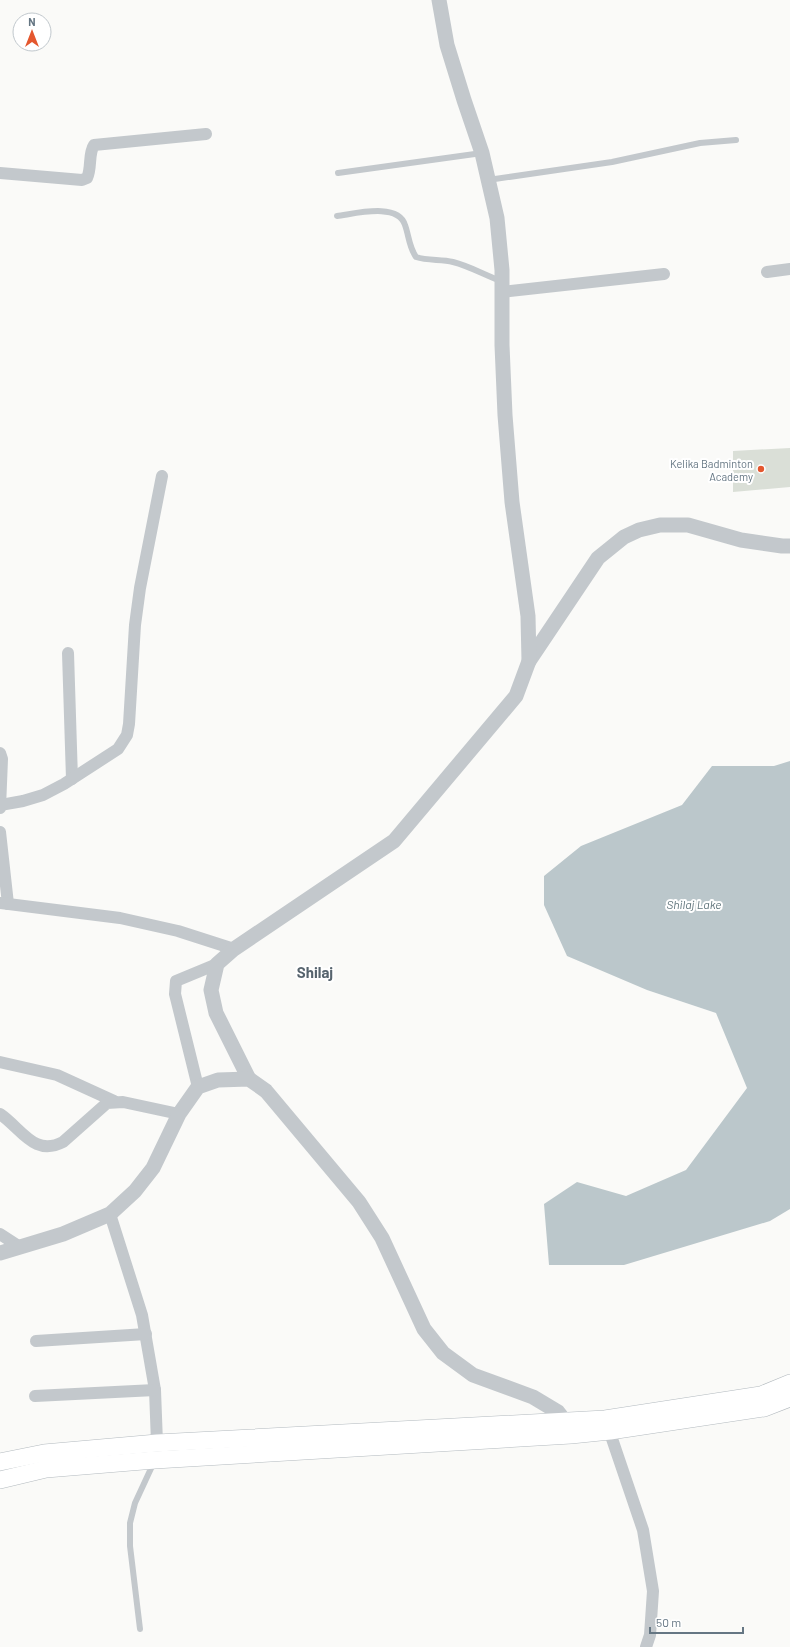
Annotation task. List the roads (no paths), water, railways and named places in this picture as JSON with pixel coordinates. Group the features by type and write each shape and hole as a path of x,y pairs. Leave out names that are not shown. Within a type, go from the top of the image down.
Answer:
{"main road":[{"path":"607,1425 761,1395 790,1383"},
{"path":"0,1480 46,1470 155,1460 607,1425 764,1408 790,1398"},
{"path":"0,1462 44,1453 157,1443 568,1428"}],"street":[{"path":"439,0 447,45 482,153 497,218 502,287 505,416 512,502 528,616 529,661"},
{"path":"0,173 82,180 87,178 89,173 94,145 206,134"},
{"path":"767,272 790,269"},
{"path":"502,287 664,274"},
{"path":"0,805 23,801 43,795 72,779 118,749 127,735 137,610 162,476"},
{"path":"198,1087 175,994 176,981 217,964 234,949 394,841 516,696 529,661 598,558 624,538 639,530 660,525 688,525 741,540 790,546"},
{"path":"68,653 72,779"},
{"path":"0,753 2,759 0,808"},
{"path":"0,832 4,903 120,918 178,931 234,949"},
{"path":"217,964 211,990 216,1014 249,1079 266,1091 359,1202 382,1238 424,1329 443,1353 473,1375 533,1397 558,1412 568,1428"},
{"path":"0,1062 57,1075 114,1101 179,1114"},
{"path":"0,1253 63,1234 110,1214 135,1191 153,1168 179,1114 198,1087 218,1080 249,1079"},
{"path":"0,1114 11,1122 32,1142 40,1146 55,1146 63,1142 107,1103 114,1101"},
{"path":"110,1214 142,1315 146,1334 155,1390 157,1443 155,1460"},
{"path":"0,1234 20,1247"},
{"path":"36,1341 146,1334"},
{"path":"35,1396 155,1390"},
{"path":"607,1425 643,1530 653,1591 650,1635 646,1647"}],"lane":[{"path":"488,180 612,162 700,143 736,140"},
{"path":"338,172 482,153"},
{"path":"337,216 379,211 398,215 402,218 405,224 411,251 416,257 424,260 440,259 454,262 502,287"},
{"path":"140,1629 130,1546 130,1523 135,1503 144,1479 155,1460"}],"water":[{"name":"Shilaj Lake","path":"790,761 790,1209 770,1221 624,1265 549,1265 544,1204 577,1182 626,1196 686,1170 747,1088 716,1013 647,990 567,956 544,905 544,876 581,846 682,805 712,766 774,766"}],"place":[{"name":"Kelika Badminton Academy","path":"761,469"}],"district":[{"name":"Shilaj","path":"315,972"}]}
